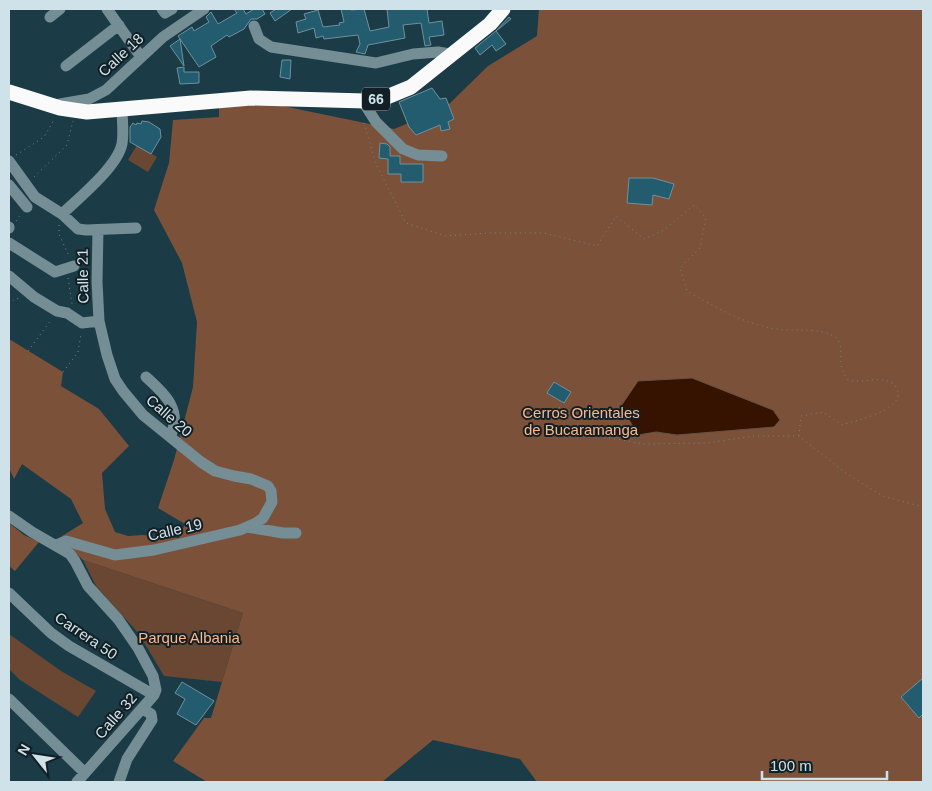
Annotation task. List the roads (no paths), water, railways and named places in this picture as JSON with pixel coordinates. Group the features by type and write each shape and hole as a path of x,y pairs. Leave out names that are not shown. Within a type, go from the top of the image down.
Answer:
{"highway":[{"name":"66","path":"9,92 75,112 124,120 252,98 362,100 382,98 411,87 490,24 503,9"}],"street":[{"path":"50,17 60,9"},
{"path":"107,9 141,57"},
{"path":"162,9 165,13 172,9"},
{"name":"Calle 18","path":"55,107 96,96 115,83 190,13 204,9"},
{"path":"66,66 119,25"},
{"path":"254,26 259,39 271,47 376,63 413,54 438,52 450,54"},
{"path":"362,100 376,122 403,149 418,155 442,156"},
{"path":"62,214 110,166 119,152 122,143 124,120"},
{"path":"12,158 26,185 35,197 62,214 78,229 136,228"},
{"path":"9,186 27,207"},
{"name":"Calle 21","path":"98,230 97,282 99,321"},
{"path":"9,243 55,272 70,267"},
{"path":"9,276 34,297 57,311 67,313 79,321 99,321"},
{"name":"Calle 20","path":"99,321 115,379 143,415 215,471 251,479 268,486"},
{"path":"146,377 160,389 173,408 176,418 170,437"},
{"name":"Calle 19","path":"56,545 66,541 115,555 134,554 226,533 256,523 268,512 273,496 268,486"},
{"name":"Calle 32","path":"10,516 32,532 70,554 76,561 88,586 110,609 126,630 153,676 156,690 154,694 143,709 77,782"},
{"path":"247,527 283,533 296,533"},
{"name":"Carrera 50","path":"9,593 51,633 69,646 154,694"},
{"path":"9,698 86,773"},
{"path":"119,782 127,759 152,720 151,714 143,709"}],"park label":[{"name":"Cerros Orientales de Bucaramanga","path":"581,422"},
{"name":"Parque Albania","path":"189,638"}]}
